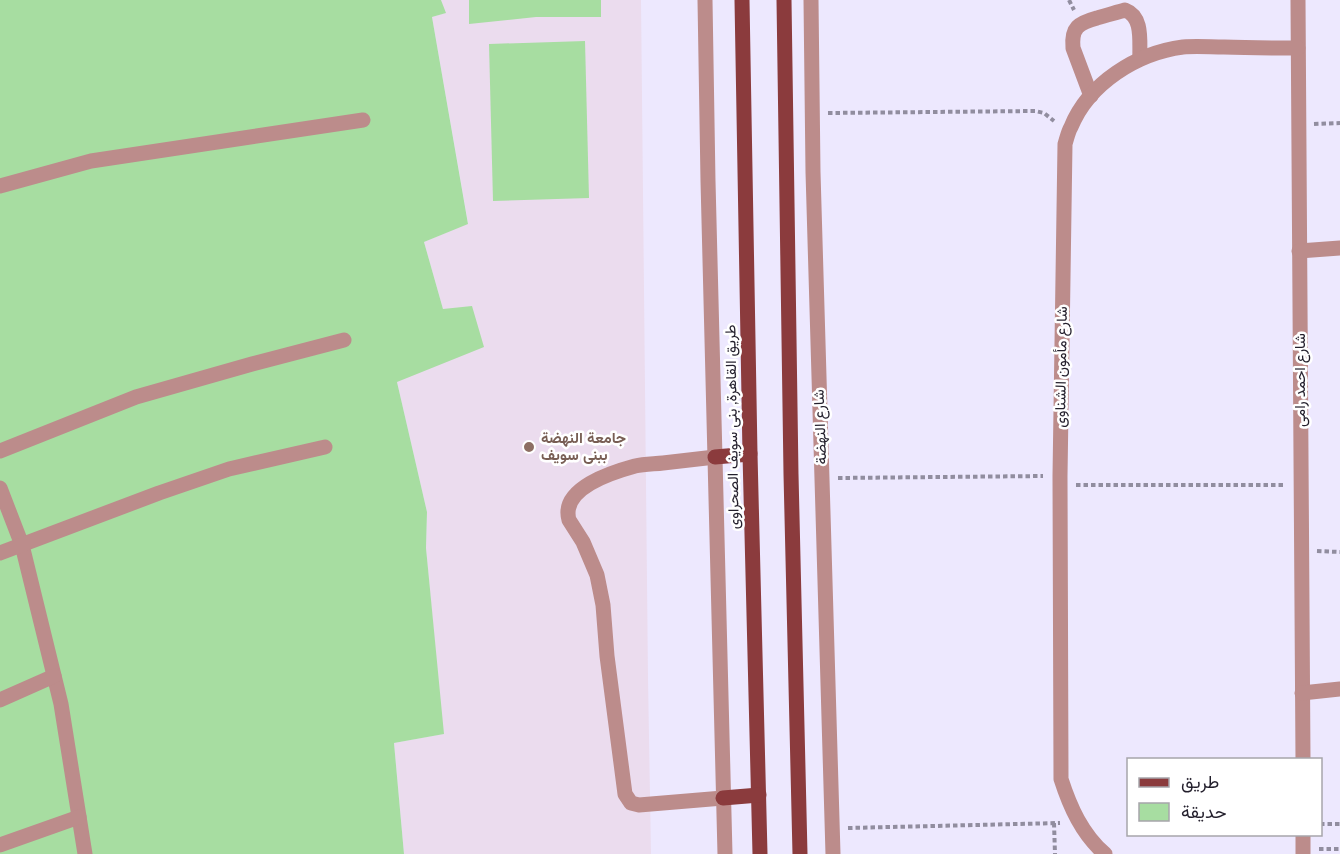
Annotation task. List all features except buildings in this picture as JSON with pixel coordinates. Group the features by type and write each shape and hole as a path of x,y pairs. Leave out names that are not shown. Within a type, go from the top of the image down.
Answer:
{"main road":[{"name":"طريق القاهرة, بنى سويف الصحراوى","path":"742,0 760,854"},
{"path":"784,0 800,854"},
{"path":"715,457 750,454"},
{"path":"723,798 759,795"}],"street":[{"path":"705,0 725,854"},
{"name":"شارع النهضة","path":"811,0 812,113 833,854"},
{"name":"شارع احمد رامى","path":"1298,0 1303,758"},
{"path":"1091,96 1073,48 1072,39 1082,22 1125,10 1130,12 1134,15 1138,25 1140,60"},
{"name":"شارع مأمون الشناوى","path":"1105,854 1087,835 1078,821 1060,779 1060,480 1065,144 1071,126 1091,96 1114,75 1155,53 1186,47 1298,48"},
{"path":"0,186 91,161 363,120"},
{"path":"1299,251 1340,248"},
{"path":"0,452 136,397 344,340"},
{"path":"0,554 159,493 229,469 325,447"},
{"path":"715,457 637,466 609,474 582,488 573,498 568,514 597,575 603,605 607,656 626,794 631,803 639,805 723,798"},
{"path":"0,488 22,545 61,704 86,854"},
{"path":"0,700 54,676"},
{"path":"1302,693 1340,689"},
{"path":"3,848 79,817"},
{"path":"1087,835 1087,854"},
{"path":"1303,836 1303,854"}],"path":[{"path":"812,113 1035,111 1044,113 1058,124 1065,144"},
{"path":"1299,124 1340,123"},
{"path":"822,478 1301,484"},
{"path":"832,828 1078,821"},
{"path":"1054,823 1055,854"},
{"path":"1322,824 1340,824"}],"shaded area":[{"name":"جامعة النهضة ببنى سويف","path":"441,0 641,0 651,854 404,854 394,743 443,734 426,548 427,512 397,382 443,309 424,242 468,223 432,17 445,13"}],"green space":[{"path":"0,0 441,0 446,13 432,17 468,224 424,242 443,309 472,306 484,347 397,382 427,512 426,548 444,734 394,743 404,854 0,854"},
{"path":"469,0 601,0 601,17 536,17 469,24"},
{"path":"585,41 589,198 493,201 489,44"}],"place":[{"name":"جامعة النهضة ببنى سويف","path":"529,447"}]}
